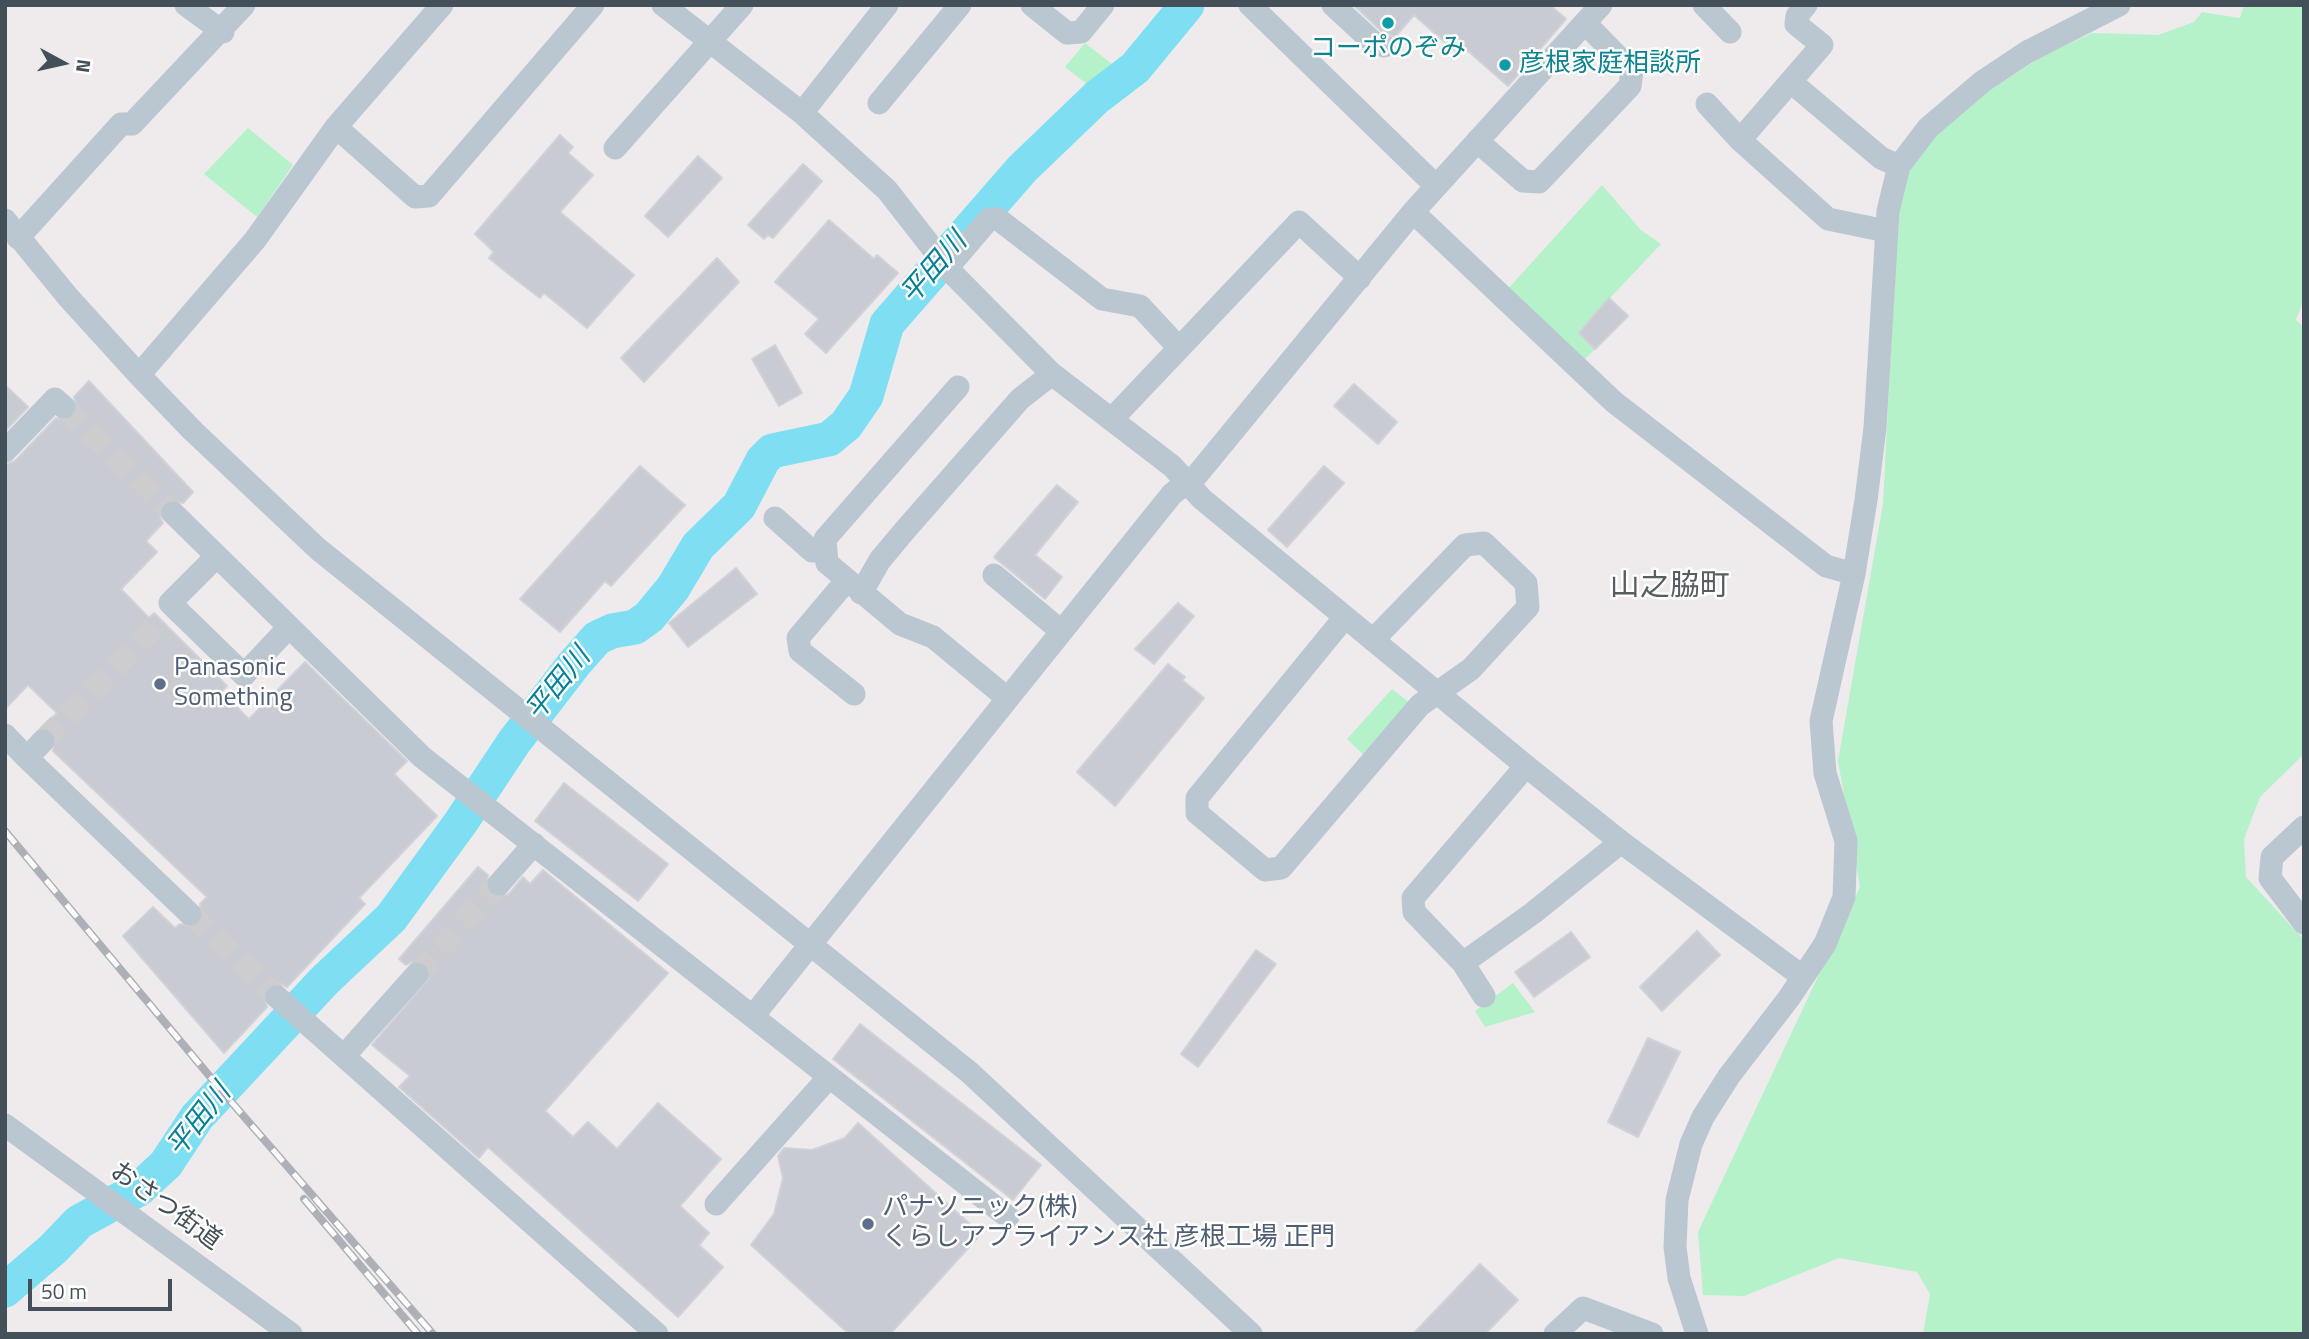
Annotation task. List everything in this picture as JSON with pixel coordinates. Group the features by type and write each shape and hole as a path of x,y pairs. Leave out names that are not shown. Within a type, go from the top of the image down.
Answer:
{"street":[{"path":"186,5 223,32"},
{"path":"244,5 223,32 132,124 121,124 12,229 139,375 192,431 318,549 812,943 969,1072 1251,1334"},
{"path":"139,375 255,240 336,127 442,5"},
{"path":"336,127 415,197 429,196 593,5"},
{"path":"663,5 802,113 887,190 944,261 1052,373 1172,466 1202,499 1621,842 1804,977"},
{"path":"615,148 742,5"},
{"path":"802,113 887,5"},
{"path":"879,103 903,86 960,5"},
{"path":"1032,5 1067,33 1081,32 1103,5"},
{"path":"1250,5 1436,186"},
{"path":"1333,5 1373,42 1384,46"},
{"path":"1704,5 1730,32"},
{"path":"1740,140 1822,45 1796,24 1797,16 1805,5"},
{"path":"1697,1334 1679,1278 1675,1247 1677,1200 1691,1144 1703,1117 1729,1076 1804,977 1833,927 1844,897 1846,841 1825,772 1821,721 1854,573 1875,428 1886,231 1899,166 1928,128 1982,82 2027,52 2119,5"},
{"path":"753,1016 1172,494 1187,483 1248,417 1476,133 1589,14 1632,71 1630,86 1539,182 1523,181 1476,133"},
{"path":"1791,82 1870,150 1899,166"},
{"path":"1707,104 1740,140 1828,219 1886,231"},
{"path":"1413,212 1614,402 1826,566 1854,573"},
{"path":"944,261 989,219 998,219 1102,299 1140,306 1179,348"},
{"path":"1112,419 1299,222 1360,278"},
{"path":"854,694 800,651 798,638 880,560 1020,399 1052,373"},
{"path":"958,387 825,539 827,563 900,624 933,637 1007,698"},
{"path":"5,450 55,399 64,407"},
{"path":"173,513 422,757 1008,1217"},
{"path":"775,518 812,551 826,551"},
{"path":"1345,617 1197,798 1196,813 1265,870 1281,869 1420,705 1471,668 1528,607 1526,583 1484,543 1465,545 1373,640"},
{"path":"217,556 166,612 244,675 289,626"},
{"path":"994,575 1061,631"},
{"path":"5,736 190,914"},
{"path":"27,758 43,741"},
{"path":"1485,996 1463,963 1414,912 1413,898 1527,766"},
{"path":"2304,827 2273,857 2270,878 2304,923"},
{"path":"1463,963 1533,913 1621,842"},
{"path":"499,884 534,844"},
{"path":"344,1056 417,974"},
{"path":"279,999 657,1334"},
{"path":"716,1204 829,1076"},
{"name":"おさつ街道","path":"5,1125 291,1334"},
{"path":"1555,1334 1583,1308 1652,1334"}],"green space":[{"path":"2244,5 2304,5 2304,299 2296,320 2304,327 2304,754 2260,797 2244,839 2246,877 2304,940 2304,1334 1923,1334 1930,1294 1917,1272 1839,1258 1744,1296 1703,1295 1698,1232 1860,887 1838,761 1883,504 1898,211 1909,168 1934,135 1977,99 2041,57 2092,33 2158,35 2194,22 2202,12 2240,18"},
{"path":"1085,43 1117,68 1092,88 1065,67"},
{"path":"248,128 293,165 257,217 204,174"},
{"path":"1602,185 1641,230 1661,244 1610,298 1628,316 1579,365 1506,291"},
{"path":"1392,689 1411,704 1366,757 1347,739"},
{"path":"1513,983 1535,1012 1485,1027 1475,1011"}],"building":[{"name":"彦根家庭相談所","path":"1354,5 1550,5 1566,19 1508,86 1460,44 1455,51 1414,15 1395,37 1380,30"},
{"path":"560,135 573,147 568,153 593,175 560,212 634,275 587,328 544,293 540,298 489,258 494,252 475,234"},
{"path":"698,156 722,178 668,237 645,216"},
{"path":"803,164 822,181 773,238 768,235 764,239 748,225"},
{"path":"829,220 874,259 877,255 898,273 826,353 805,334 819,319 775,282"},
{"path":"717,258 739,282 644,382 621,358"},
{"path":"1609,298 1628,316 1595,349 1579,333"},
{"path":"775,345 802,393 779,406 752,359"},
{"path":"89,381 193,492 183,503 170,499 163,504 159,516 163,523 146,541 157,552 121,589 149,618 154,613 227,686 221,692 249,719 305,662 407,761 394,774 437,816 359,898 365,904 287,987 279,983 267,987 263,995 267,1007 224,1053 123,936 153,907 175,928 180,924 195,927 203,918 200,904 207,897 53,751 56,736 52,730 42,727 57,713 28,685 5,709 5,465 15,461 56,418 68,420 74,417 78,409 74,397"},
{"path":"1354,384 1397,422 1378,444 1334,406"},
{"path":"5,385 28,407 5,431"},
{"path":"640,466 685,505 611,586 605,581 560,632 520,599"},
{"path":"1324,466 1344,483 1287,547 1268,530"},
{"path":"1057,485 1078,502 1035,555 1062,577 1045,599 994,557"},
{"path":"736,568 757,594 688,647 669,623"},
{"path":"1178,603 1194,616 1154,664 1135,649"},
{"path":"1168,664 1185,677 1182,680 1204,698 1115,806 1077,772"},
{"path":"564,783 668,864 638,901 535,821"},
{"path":"478,867 488,875 486,889 497,898 509,894 523,877 530,884 543,870 668,973 545,1111 573,1137 588,1122 617,1149 658,1103 721,1159 680,1206 709,1233 699,1245 723,1267 678,1317 488,1147 479,1158 399,1087 410,1076 372,1045 430,977 426,963 413,961 406,965 399,959"},
{"path":"1697,931 1720,955 1662,1011 1640,987"},
{"path":"1571,932 1590,957 1534,997 1515,972"},
{"path":"1256,950 1276,964 1198,1067 1181,1054"},
{"path":"860,1024 1041,1165 1013,1200 833,1059"},
{"path":"1648,1038 1680,1052 1638,1137 1608,1122"},
{"name":"パナソニック(株) くらしアプライアンス社 彦根工場 正門","path":"858,1123 981,1234 890,1334 849,1334 751,1245 774,1214 783,1178 778,1156 784,1148 812,1150 845,1138"},
{"path":"1480,1264 1518,1300 1485,1334 1413,1334"}],"waterway":[{"name":"平田川","path":"5,1290 53,1249 79,1222 139,1189 166,1164 197,1117 325,980 391,918 461,822 514,742 574,664 597,638 612,631 635,627 649,617 673,588 698,546 739,506 763,460 772,451 829,439 846,425 866,396 887,324 1022,169 1097,97 1135,68 1187,5"}],"tunnel":[{"path":"64,407 173,513"},
{"path":"43,741 161,620"},
{"path":"417,974 499,884"},
{"path":"190,914 277,997"}],"railway":[{"path":"5,831 227,1097 433,1334"},
{"path":"304,1199 418,1334"}],"place":[{"name":"コーポのぞみ","path":"1388,23"},
{"name":"彦根家庭相談所","path":"1505,65"},
{"name":"Panasonic Something","path":"160,684"},
{"name":"パナソニック(株) くらしアプライアンス社 彦根工場 正門","path":"868,1224"}],"district":[{"name":"山之脇町","path":"1670,588"}]}
